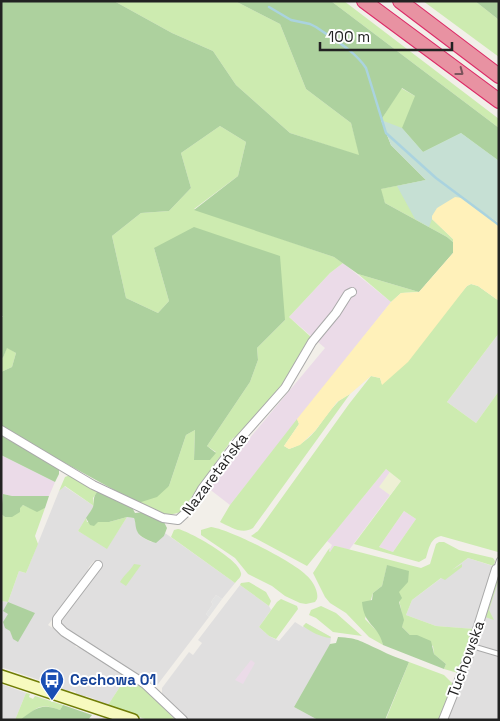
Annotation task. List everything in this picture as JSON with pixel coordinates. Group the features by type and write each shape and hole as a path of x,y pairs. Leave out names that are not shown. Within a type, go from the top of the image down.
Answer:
{"highway":[{"path":"364,1 499,101"},
{"path":"400,1 499,76"}],"street":[{"name":"Nazaretańska","path":"1,430 93,485 163,518 178,520 192,507 202,489 238,441 285,388 312,342 336,313 348,294 352,292"},
{"path":"98,565 57,619 57,625 64,632 150,688 182,720"},
{"name":"Tuchowska","path":"443,720 472,645 496,569"},
{"path":"1,676 133,720"}],"lane":[{"path":"496,569 499,560"},
{"path":"472,645 499,654"}],"shaded area":[{"path":"343,263 391,302 230,505 208,488 325,348 289,317 330,273"},
{"path":"499,333 499,391 476,423 447,402"},
{"path":"1,455 55,482 49,496 12,496 3,494 1,498"},
{"path":"386,469 390,472 380,487 390,495 349,550 334,546 330,552 332,545 327,541"},
{"path":"64,486 94,506 78,531 107,548 127,517 134,518 140,536 151,542 164,536 165,533 235,583 222,599 216,595 211,602 213,604 206,614 209,617 155,688 61,625 61,619 98,565 94,561 86,575 48,625 73,641 76,647 85,648 127,676 108,705 86,696 84,698 76,695 76,692 53,687 54,685 1,667 1,601 8,602 19,571 26,573 59,491"},
{"path":"404,511 416,519 393,552 379,547"},
{"path":"468,558 493,566 481,610 477,612 474,629 436,626 406,615 412,600"},
{"path":"499,570 499,720 447,720 476,650"},
{"path":"240,585 269,606 271,610 259,627 269,636 279,641 295,622 303,627 306,623 331,637 330,645 294,707 318,720 187,720 162,696 162,688 189,652 193,655 202,643 198,640"},
{"path":"216,595 222,599 209,617 206,614 213,604 211,602"},
{"path":"251,660 255,663 243,684 235,680"},
{"path":"1,684 26,693 15,720 1,720"}],"green space":[{"path":"1,1 114,1 172,33 213,51 236,85 290,133 359,155 351,123 306,89 280,24 235,1 331,1 499,128 499,161 461,133 423,152 402,128 415,96 402,88 381,120 391,145 426,180 381,189 385,203 447,237 454,243 453,253 419,292 358,274 334,257 194,210 238,176 246,142 220,126 181,153 191,188 169,211 141,213 112,236 126,298 158,313 169,301 154,248 194,227 280,256 285,320 257,348 258,360 250,382 207,446 216,453 210,460 194,460 195,430 186,435 169,486 157,497 138,503 1,428 1,372 12,367 16,353 7,348 3,358 1,357 1,318 3,316 1,316"},
{"path":"114,1 235,1 280,24 306,89 351,123 360,156 290,133 236,85 213,51 172,33"},
{"path":"331,1 344,1 499,119 499,128"},
{"path":"423,1 475,1 499,20 499,57"},
{"path":"475,1 499,1 499,20"},
{"path":"401,88 415,96 499,161 499,223 462,198 432,219 453,239 454,243 447,237 385,203 380,189 426,180 381,120"},
{"path":"381,120 402,128 423,152 461,133 499,161 499,223 462,198 432,216 429,227 415,219 397,186 426,180 391,145"},
{"path":"220,126 246,142 238,176 194,209 334,257 343,263 330,273 289,317 311,337 282,387 238,436 233,438 182,511 165,514 138,503 169,486 186,435 195,430 194,460 216,452 207,446 250,382 258,360 257,348 285,320 154,248 169,301 158,313 126,298 112,236 141,213 169,211 191,188 181,153"},
{"path":"358,274 419,292 401,293 391,302"},
{"path":"471,284 478,286 499,301 499,333 447,402 476,423 499,391 498,552 441,536 432,541 426,558 419,562 354,544 401,481 386,469 307,566 251,536 258,531 371,376 380,378 382,384 467,286","holes":["404,511 416,519 393,552 379,547"]},
{"path":"7,347 16,353 12,367 1,372 1,357 3,358"},
{"path":"350,394 253,528 245,531 232,528 220,522 230,505 297,419 299,424 284,446 289,449 305,441 338,402"},
{"path":"1,432 59,468 59,474 55,482 1,455"},
{"path":"390,472 401,481 390,495 379,487"},
{"path":"70,475 98,491 93,498 94,506 65,486 59,491 65,477"},
{"path":"98,491 132,507 135,513 144,512 164,522 167,528 164,536 156,543 142,537 137,531 134,518 127,517 109,522 98,522 94,526 90,525 86,518 93,507 94,497"},
{"path":"3,494 12,496 49,496 45,508 37,512 23,505 20,508 20,512 12,517 5,517 1,514"},
{"path":"23,505 37,511 45,508 35,536 38,544 26,573 19,571 8,602 1,601 1,514 5,517"},
{"path":"127,517 107,549 78,531 86,518 87,522 109,522"},
{"path":"211,527 246,540 299,569 314,586 317,593 315,602 300,603 248,574 235,558 201,535 201,530"},
{"path":"178,529 203,541 233,561 241,573 235,583 171,537 174,530"},
{"path":"444,542 459,550 493,558 495,561 494,566 468,558 452,570 462,564 462,567 445,580 441,578 412,600 406,615 436,626 475,629 458,673 444,669 446,664 434,654 433,646 410,635 402,627 402,613 387,566 382,586 373,593 365,619 380,634 383,645 369,637 346,613 330,603 313,573 328,550 330,548 330,552 334,546 421,568 430,564 436,544"},
{"path":"134,564 141,565 126,586 120,582"},
{"path":"387,565 409,571 408,582 399,592 402,598 399,602 404,620 402,627 410,635 417,635 431,641 434,654 446,664 444,669 383,645 378,633 365,616 362,602 372,600 373,593 382,586"},
{"path":"499,570 499,579 489,610 494,620 485,617"},
{"path":"249,582 266,592 271,601 269,606 240,585 241,583"},
{"path":"281,599 297,606 298,609 276,639 269,636 259,627"},
{"path":"8,602 35,613 18,642 13,639 3,622 8,614 3,611"},
{"path":"321,606 336,613 362,636 333,632 316,618 309,615 311,610"},
{"path":"306,623 331,637 323,637 313,632 303,626"},
{"path":"338,637 360,641 409,662 385,720 318,720 294,707 330,644 336,643"},
{"path":"409,662 444,675 452,683 452,688 439,720 386,719"},
{"path":"127,676 148,690 175,720 148,720 94,702 108,705"},
{"path":"26,693 30,694 29,697 33,699 35,696 63,705 60,710 43,706 33,710 26,717 15,720"},
{"path":"63,705 92,715 88,720 20,720 39,708 48,707 60,710"}],"sand":[{"path":"455,197 462,198 499,223 499,301 478,286 471,284 467,286 408,362 382,385 380,378 371,376 350,394 337,402 315,431 300,445 289,449 284,446 299,424 297,419 391,302 401,293 419,292 453,253 453,239 432,219 432,216 437,208"}],"waterway":[{"path":"269,7 291,20 316,27 356,56 366,68 386,133 436,178 499,225"}],"place":[{"name":"Cechowa 01","path":"52,701"}]}
